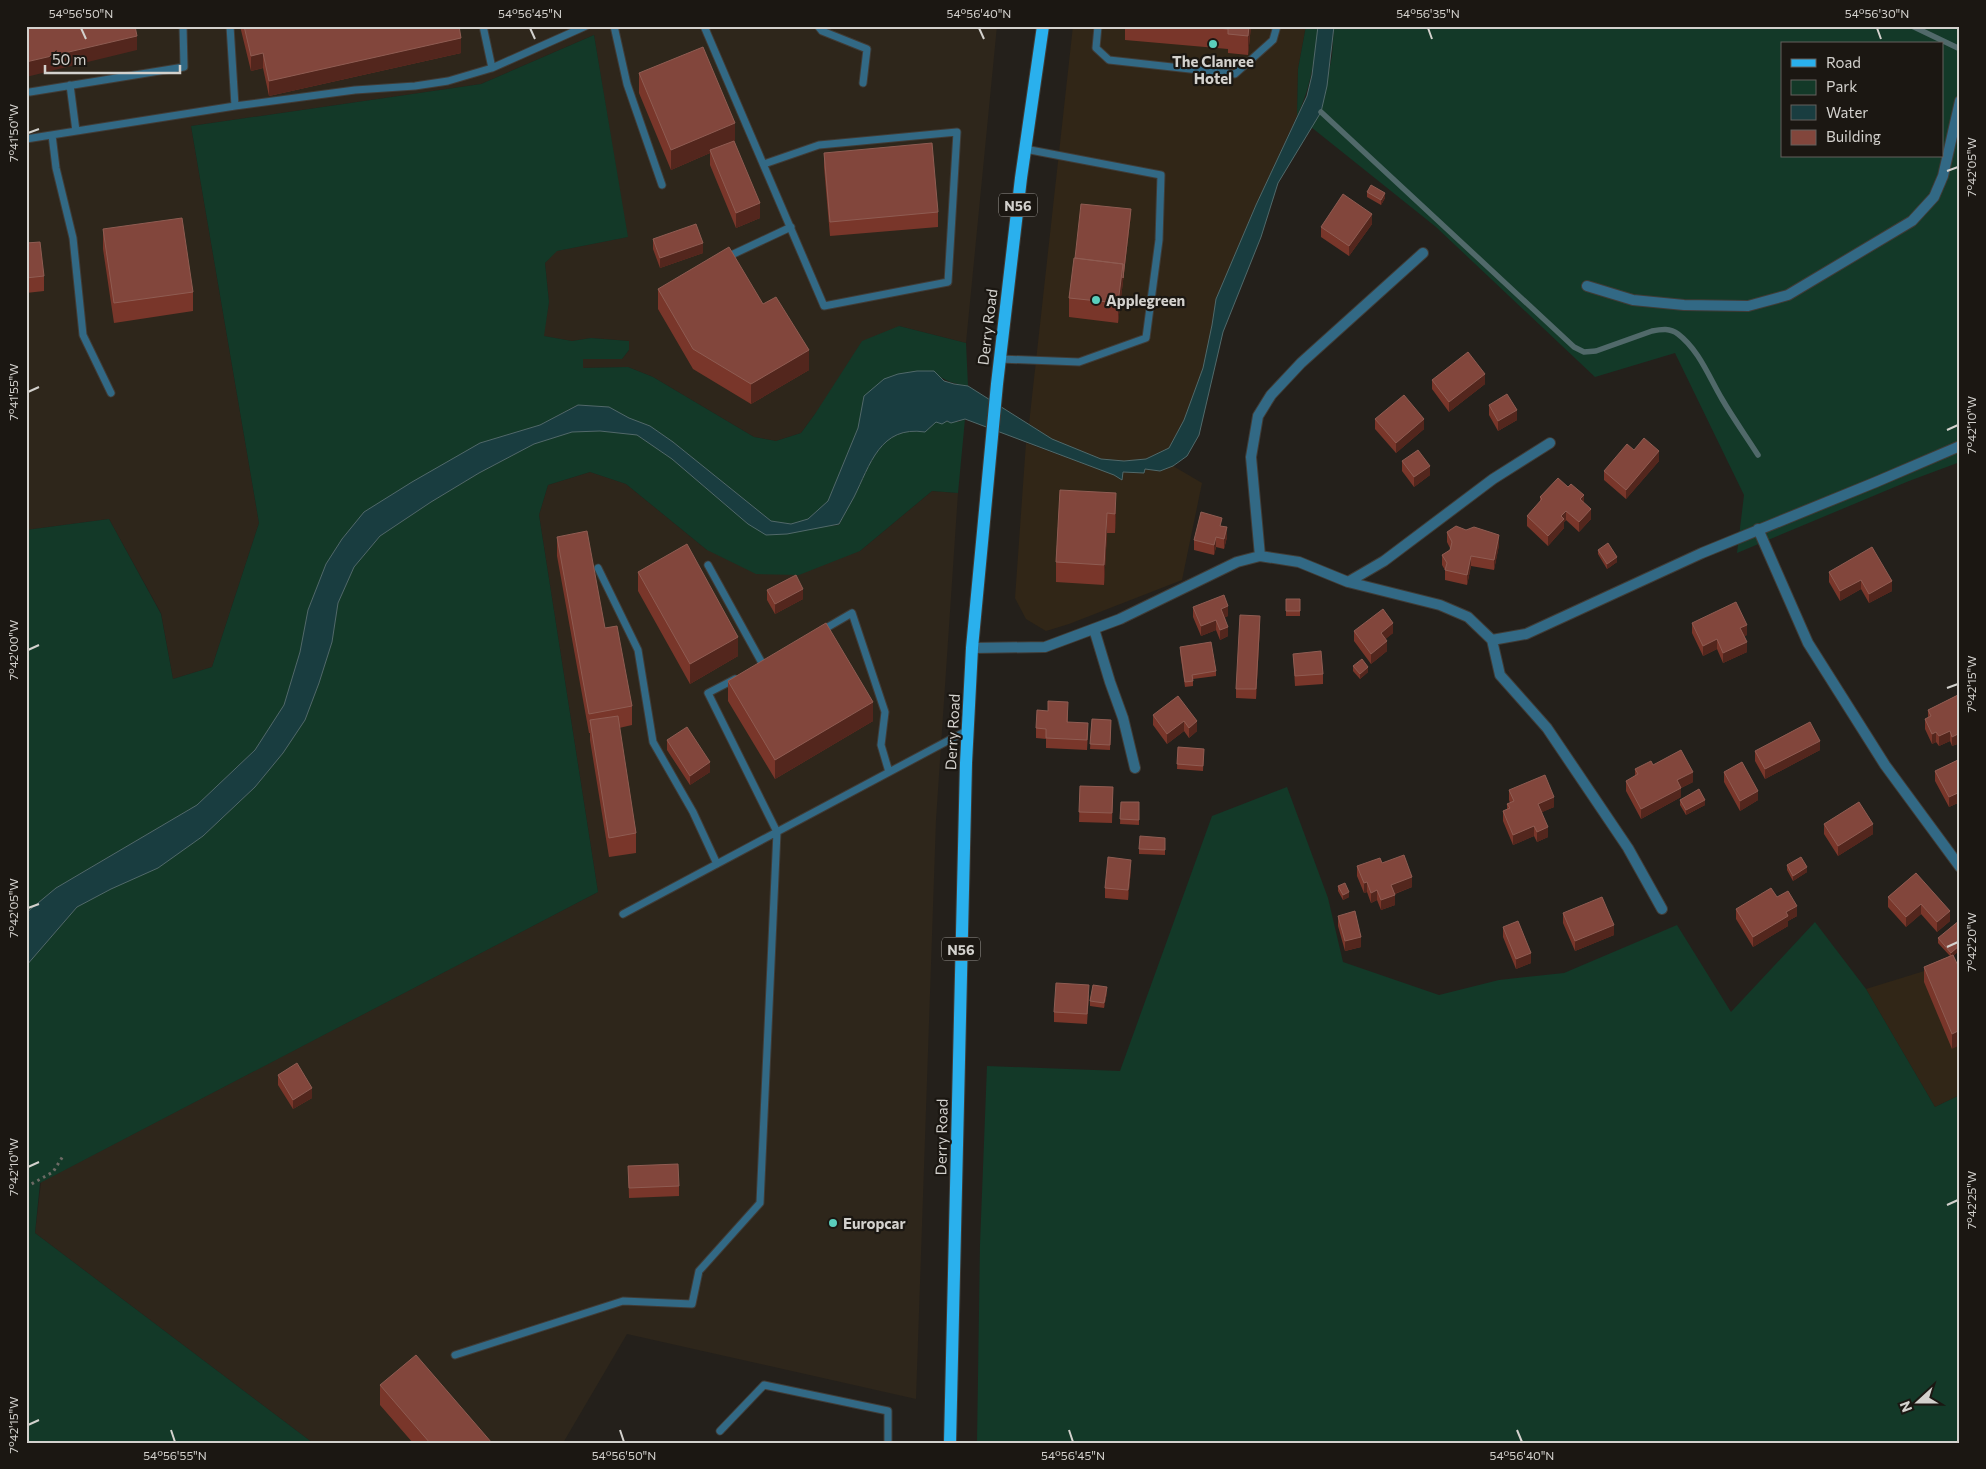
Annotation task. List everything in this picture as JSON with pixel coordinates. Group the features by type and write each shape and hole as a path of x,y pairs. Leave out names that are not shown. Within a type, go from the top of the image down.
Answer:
{"main road":[{"name":"Derry Road","path":"950,1443 966,763 972,648 997,384 1025,149 1044,26"}],"street":[{"path":"1586,286 1633,300 1684,305 1748,306 1788,295 1912,221 1934,197 1943,176 1960,101"},
{"path":"1260,556 1251,457 1258,416 1271,395 1301,362 1423,253"},
{"path":"1348,582 1384,561 1492,479 1550,442"},
{"path":"1492,640 1526,634 1702,553 1960,446"},
{"path":"1758,529 1808,643 1885,765 1960,867"},
{"path":"972,648 1045,647 1094,629 1166,598 1237,562 1260,556 1299,562 1348,582 1440,605 1468,618 1492,640 1500,675 1547,728 1628,848 1662,910"},
{"path":"1094,629 1123,718 1135,768"}],"lane":[{"path":"30,92 184,67 182,26"},
{"path":"230,26 235,106"},
{"path":"483,26 492,68"},
{"path":"26,139 235,106 354,90 416,86 448,81 492,68 568,30 586,26"},
{"path":"614,26 627,84 662,186"},
{"path":"704,26 824,306 948,282 956,132 819,145 764,164"},
{"path":"818,26 828,34 867,49 863,83"},
{"path":"1098,26 1096,48 1108,60 1235,74 1273,40 1277,26"},
{"path":"70,85 76,131"},
{"path":"52,135 56,168 73,238 83,335 111,393"},
{"path":"1000,359 1079,362 1146,338 1159,240 1161,176 1025,149"},
{"path":"720,261 791,227"},
{"path":"708,565 762,663"},
{"path":"598,568 638,650 653,742 693,812 717,864"},
{"path":"811,636 852,613 885,712 881,745 889,772"},
{"path":"754,668 770,659"},
{"path":"455,1355 623,1301 692,1304 699,1271 760,1203 777,832 708,694 739,676"},
{"path":"623,914 969,729"},
{"path":"720,1432 764,1385 888,1411 888,1443"}],"path":[{"path":"26,1187 53,1172 63,1156"}],"shaded area":[{"path":"26,26 997,26 966,343 899,326 815,414 801,433 776,441 754,437 653,377 628,367 582,368 583,359 622,359 629,350 629,341 591,338 572,341 543,336 549,302 545,263 556,251 627,237 594,35 481,84 191,126 259,523 212,667 173,679 161,613 109,519 26,530"},
{"path":"1073,26 1306,26 1298,69 1297,116 1216,299 1203,368 1184,420 1169,448 1146,459 1124,461 1101,459 1051,439 1029,424"},
{"path":"1026,443 1115,475 1122,480 1123,472 1143,473 1145,469 1160,471 1173,466 1202,483 1182,580 1069,624 1046,631 1026,619 1015,598"},
{"path":"590,472 626,484 707,550 860,551 932,491 958,493 936,820 916,1399 627,1334 563,1443 313,1443 35,1233 41,1182 598,892 539,515 548,485"},
{"path":"1960,960 1960,1095 1935,1107 1866,989"}],"green space":[{"path":"1306,26 1318,26 1314,61 1309,83 1297,116 1298,69"},
{"path":"1334,26 1960,26 1960,462 1909,481 1737,553 1744,495 1675,353 1595,377 1436,227 1311,127 1321,112 1332,56"},
{"path":"594,35 628,237 557,251 545,263 549,302 544,336 572,341 591,338 629,341 629,350 622,359 583,359 583,368 628,367 653,377 754,437 776,441 801,433 862,341 899,326 966,343 968,386 950,382 933,372 864,396 858,428 828,501 808,519 791,524 771,521 673,442 650,426 629,418 609,407 577,405 540,425 480,443 364,512 342,539 326,564 308,610 300,652 284,705 255,750 197,805 56,888 26,913 26,530 109,519 161,614 173,679 212,667 259,523 191,126 481,84"},
{"path":"965,419 958,493 932,491 860,551 799,575 756,574 707,550 626,484 590,472 548,485 539,515 598,892 40,1183 35,1233 313,1443 26,1443 26,966 77,907 203,836 255,787 283,753 305,720 332,642 338,603 354,567 380,536 479,473 534,444 572,432 600,431 637,435 672,459 748,524 818,527 839,525 872,461 887,441 897,435 910,431 925,432 936,422 958,422"},
{"path":"1287,787 1328,898 1343,962 1439,995 1499,980 1564,973 1677,925 1731,1012 1815,922 1866,989 1935,1107 1960,1095 1960,1443 977,1443 980,1244 987,1066 1120,1071 1212,816"}],"water":[{"path":"1318,26 1334,26 1327,86 1321,112 1278,183 1261,237 1223,332 1199,435 1187,456 1173,466 1160,471 1145,469 1144,473 1123,472 1122,480 1114,475 965,419 951,423 947,421 942,424 936,422 925,432 910,431 897,435 887,441 872,461 839,524 787,534 766,535 748,524 672,459 637,435 600,431 572,432 534,444 479,473 380,536 354,567 338,603 332,642 305,720 283,753 255,787 203,836 158,868 77,907 26,966 26,913 56,888 197,805 255,750 284,705 300,652 308,610 326,564 342,539 364,512 480,443 540,425 578,405 609,407 629,418 650,426 673,442 771,521 791,524 808,519 828,501 858,428 864,396 884,379 898,374 934,371 944,381 968,386 1052,439 1101,459 1124,461 1146,459 1169,448 1184,420 1203,368 1216,299 1256,205 1307,96 1312,75"}],"building":[{"path":"26,26 135,26 137,36 26,62"},
{"path":"244,26 459,26 461,38 269,81 263,53 251,56"},
{"path":"1194,26 1249,26 1248,36 1228,34 1228,29"},
{"path":"703,47 735,123 671,150 639,73"},
{"path":"734,141 760,203 736,213 710,150"},
{"path":"932,143 938,212 830,222 824,153"},
{"path":"1371,185 1385,193 1381,200 1367,192"},
{"path":"1343,194 1372,214 1349,246 1321,227"},
{"path":"1081,204 1131,209 1123,278 1123,264 1075,258"},
{"path":"182,218 193,292 114,303 103,229"},
{"path":"696,224 703,243 660,258 653,239"},
{"path":"40,242 44,276 26,278 26,243"},
{"path":"729,247 763,304 776,297 809,350 751,384 693,349 658,289"},
{"path":"1074,258 1123,264 1118,303 1069,298"},
{"path":"1468,352 1485,374 1449,402 1432,380"},
{"path":"1507,394 1517,410 1498,421 1489,405"},
{"path":"1404,395 1424,419 1396,443 1375,419"},
{"path":"1644,438 1659,451 1626,490 1604,471 1627,444 1634,450"},
{"path":"1418,450 1430,466 1414,477 1402,461"},
{"path":"1558,478 1568,487 1571,484 1584,495 1580,499 1591,509 1579,522 1566,511 1561,516 1564,519 1548,536 1527,516 1542,499 1540,497"},
{"path":"1060,490 1116,493 1115,514 1107,513 1104,565 1056,562"},
{"path":"1201,512 1222,518 1220,526 1227,527 1224,539 1216,537 1214,545 1194,540"},
{"path":"1456,526 1466,530 1474,527 1499,535 1494,560 1471,556 1467,575 1445,570 1447,563 1442,555 1450,550 1452,542 1447,532"},
{"path":"587,531 605,628 617,626 632,706 589,714 557,537"},
{"path":"1608,543 1617,557 1607,564 1598,550"},
{"path":"687,544 738,637 690,664 638,572"},
{"path":"1872,547 1892,581 1869,594 1861,580 1840,591 1829,572"},
{"path":"796,575 803,589 775,604 767,590"},
{"path":"1224,595 1228,606 1221,609 1228,627 1220,630 1216,620 1201,626 1193,607"},
{"path":"1286,599 1300,599 1300,611 1286,611"},
{"path":"1736,602 1747,625 1740,628 1747,642 1723,653 1717,639 1703,646 1692,623"},
{"path":"1383,609 1393,623 1381,633 1387,641 1371,654 1354,631"},
{"path":"1240,615 1260,616 1256,689 1236,689"},
{"path":"826,623 873,702 775,760 728,681"},
{"path":"1211,642 1216,671 1192,675 1193,681 1185,682 1180,647"},
{"path":"1321,651 1323,674 1295,676 1293,654"},
{"path":"1362,659 1368,667 1360,674 1353,666"},
{"path":"1960,694 1960,733 1952,737 1950,731 1939,736 1936,732 1932,734 1925,719 1931,716 1928,710"},
{"path":"1178,696 1197,721 1189,728 1184,721 1167,734 1153,715"},
{"path":"1048,701 1068,702 1067,722 1088,723 1087,740 1046,738 1046,729 1036,728 1037,710 1048,711"},
{"path":"618,716 636,833 609,838 590,720"},
{"path":"1092,719 1111,720 1110,745 1090,744"},
{"path":"1810,722 1820,741 1765,769 1755,751"},
{"path":"687,727 710,762 690,776 667,740"},
{"path":"1178,747 1204,749 1203,766 1177,764"},
{"path":"1681,750 1693,772 1677,780 1681,788 1641,809 1626,781 1638,774 1635,769 1651,761 1653,765"},
{"path":"1960,759 1960,792 1949,797 1935,771"},
{"path":"1742,762 1758,791 1740,801 1724,772"},
{"path":"1545,775 1554,797 1538,804 1548,827 1537,832 1534,826 1513,835 1503,811 1510,808 1507,804 1514,801 1509,790"},
{"path":"1080,786 1113,787 1112,813 1079,812"},
{"path":"1699,789 1705,800 1686,810 1680,800"},
{"path":"1121,802 1139,802 1139,820 1120,819"},
{"path":"1859,802 1873,824 1838,846 1824,824"},
{"path":"1140,836 1165,838 1165,850 1139,849"},
{"path":"1404,855 1412,877 1391,885 1395,895 1381,900 1377,890 1371,893 1367,882 1364,883 1357,866 1380,858 1382,863"},
{"path":"1108,857 1131,860 1128,890 1105,888"},
{"path":"1801,857 1807,867 1793,876 1787,865"},
{"path":"1916,873 1950,911 1937,922 1921,904 1906,917 1888,897"},
{"path":"1345,883 1349,892 1343,895 1338,886"},
{"path":"1771,888 1777,897 1788,891 1797,906 1786,912 1788,916 1753,937 1736,909"},
{"path":"1602,897 1614,925 1575,941 1563,913"},
{"path":"1355,911 1361,937 1345,941 1338,916"},
{"path":"1960,920 1960,945 1951,953 1938,938"},
{"path":"1518,921 1531,953 1516,959 1503,927"},
{"path":"1953,955 1960,970 1960,1030 1952,1034 1924,967"},
{"path":"1056,983 1089,985 1087,1014 1054,1012"},
{"path":"1093,985 1107,987 1104,1003 1090,1001"},
{"path":"297,1063 312,1088 293,1100 278,1075"},
{"path":"678,1164 679,1186 629,1188 628,1166"},
{"path":"416,1355 492,1443 430,1443 380,1385"}],"waterway":[{"path":"1912,26 1960,49"},
{"path":"1321,112 1574,347 1584,352 1596,351 1652,331 1666,329 1678,334 1698,356 1726,406 1758,455"}],"place":[{"name":"The Clanree Hotel","path":"1213,44"},
{"name":"Applegreen","path":"1096,300"},
{"name":"Europcar","path":"833,1223"}]}
